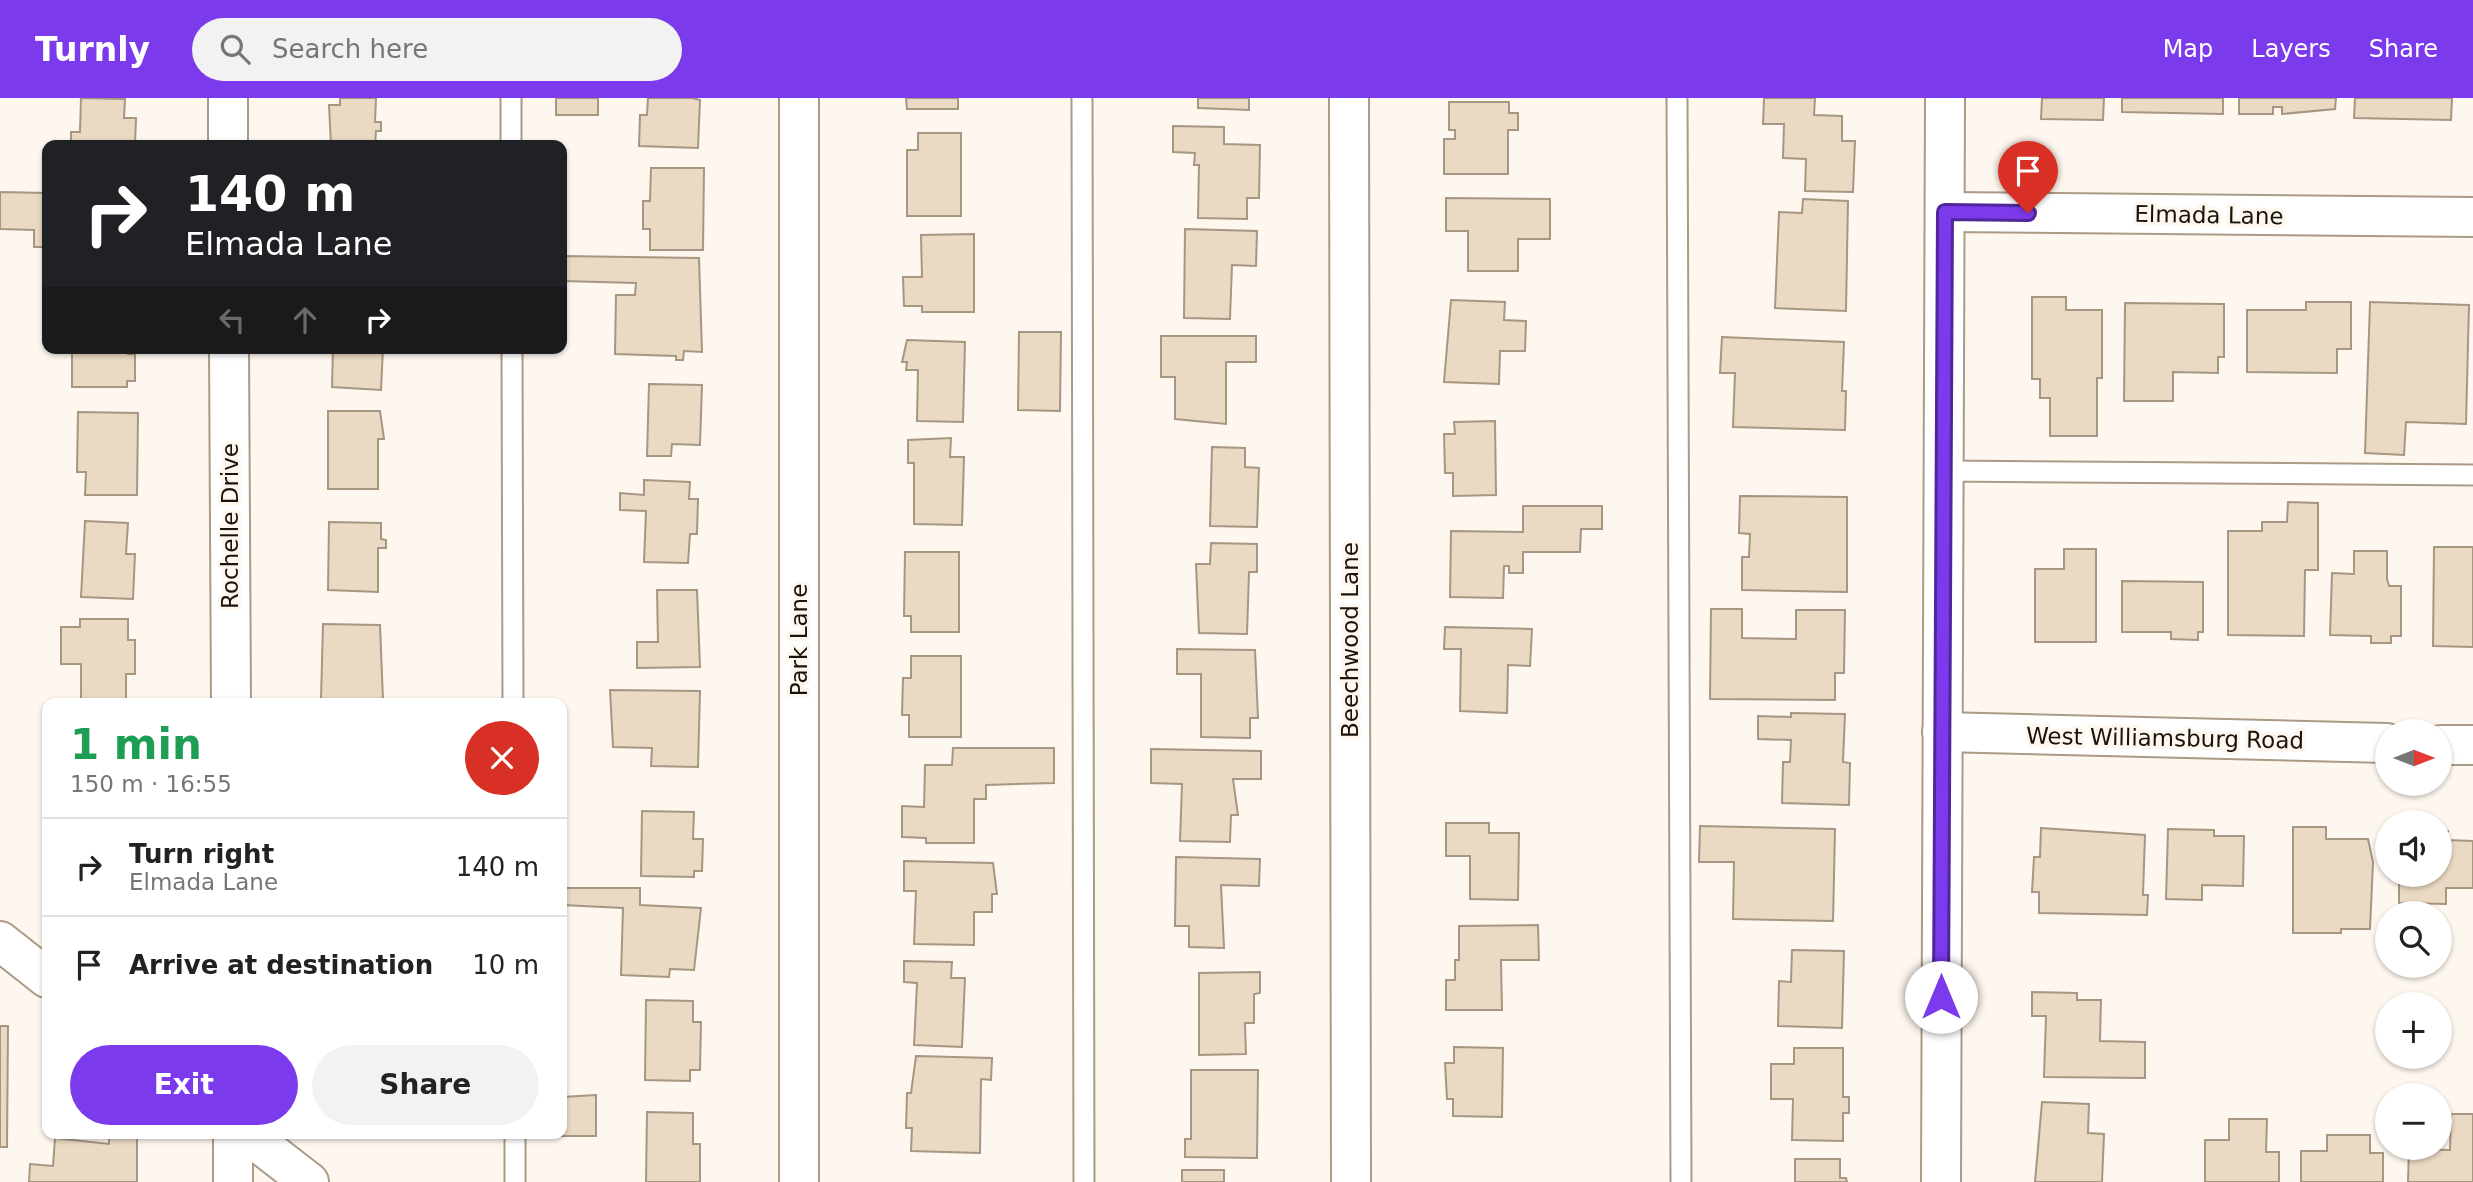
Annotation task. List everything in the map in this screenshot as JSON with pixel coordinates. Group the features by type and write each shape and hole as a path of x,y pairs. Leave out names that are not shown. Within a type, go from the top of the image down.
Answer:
{"street":[{"path":"228,98 229,140"},
{"name":"Park Lane","path":"799,98 799,1182"},
{"name":"Beechwood Lane","path":"1349,98 1350,1182"},
{"path":"1941,1182 1945,98"},
{"name":"Elmada Lane","path":"1945,212 2473,217"},
{"name":"Rochelle Drive","path":"229,354 231,698"},
{"name":"West Williamsburg Road","path":"1942,732 2375,743"},
{"path":"2452,745 2473,745"},
{"path":"0,941 42,974"},
{"path":"233,1139 233,1182"},
{"path":"253,1139 309,1182"}],"lane":[{"path":"511,98 511,140"},
{"path":"1082,98 1084,1182"},
{"path":"1677,98 1681,1182"},
{"path":"512,354 513,698"},
{"path":"1943,471 2473,475"},
{"path":"515,1139 515,1182"}],"building":[{"path":"81,98 125,99 124,118 136,118 135,140 71,140 71,132 80,132"},
{"path":"340,98 376,98 375,122 381,122 381,131 376,131 375,140 331,140 329,105 340,105"},
{"path":"556,98 598,98 598,115 556,115"},
{"path":"648,98 700,100 698,148 639,146 640,115 647,115"},
{"path":"906,98 958,98 958,109 907,109"},
{"path":"1198,98 1249,98 1249,110 1198,108"},
{"path":"1764,98 1815,98 1814,115 1842,116 1842,141 1855,141 1853,192 1805,191 1806,159 1783,158 1784,124 1763,124"},
{"path":"2042,98 2104,98 2103,120 2041,119"},
{"path":"2122,98 2223,98 2223,114 2122,112"},
{"path":"2239,98 2336,98 2335,109 2282,114 2282,107 2273,107 2273,114 2239,114"},
{"path":"2355,98 2452,98 2451,120 2354,118"},
{"path":"1449,102 1509,102 1509,113 1518,113 1518,130 1508,130 1508,174 1444,174 1444,139 1455,139 1455,130 1449,130"},
{"path":"1173,126 1224,127 1224,144 1260,145 1259,198 1247,198 1247,219 1198,218 1199,165 1194,165 1195,153 1173,152"},
{"path":"918,133 961,133 961,216 907,216 907,150 918,150"},
{"path":"651,168 704,168 703,250 650,250 650,229 643,229 643,201 650,201"},
{"path":"0,192 42,193 42,247 34,247 34,230 0,229"},
{"path":"1446,198 1550,199 1550,239 1518,239 1518,271 1468,271 1468,231 1446,231"},
{"path":"1803,199 1848,201 1846,311 1775,308 1779,212 1802,213"},
{"path":"1185,229 1257,231 1256,266 1232,265 1230,319 1184,318"},
{"path":"974,234 974,312 922,312 922,306 904,306 903,277 922,277 921,235"},
{"path":"567,256 699,258 702,352 684,351 683,360 676,360 676,356 615,354 616,295 635,295 636,283 567,281"},
{"path":"2032,297 2066,297 2066,310 2102,310 2102,378 2097,378 2097,436 2050,436 2050,398 2040,398 2040,379 2032,379"},
{"path":"1451,300 1505,302 1504,320 1526,321 1525,351 1500,351 1499,384 1444,382"},
{"path":"2306,302 2351,302 2351,349 2337,349 2337,373 2247,372 2247,310 2306,310"},
{"path":"2370,302 2469,305 2466,424 2406,422 2404,455 2365,453"},
{"path":"2125,303 2224,304 2224,357 2218,357 2218,373 2173,372 2173,401 2124,401"},
{"path":"1019,332 1061,332 1060,411 1018,410"},
{"path":"1161,336 1256,336 1256,362 1226,362 1226,424 1175,419 1175,377 1161,377"},
{"path":"1722,337 1844,342 1842,391 1846,391 1845,430 1733,427 1735,373 1720,373"},
{"path":"907,340 965,342 963,422 917,421 918,370 906,370 907,362 902,362"},
{"path":"72,354 135,354 135,381 127,381 127,387 72,387"},
{"path":"333,354 383,354 381,390 332,387"},
{"path":"649,384 702,385 700,445 672,444 671,456 647,456"},
{"path":"328,411 380,411 384,439 378,439 378,489 328,489"},
{"path":"78,412 138,413 137,495 85,495 86,472 77,472"},
{"path":"1495,421 1496,495 1453,496 1453,473 1445,473 1444,434 1455,434 1454,422"},
{"path":"951,438 950,457 964,457 962,525 914,524 914,463 908,463 908,440"},
{"path":"1212,447 1245,448 1245,467 1259,468 1257,527 1210,526"},
{"path":"644,480 690,482 689,499 698,499 697,534 690,534 688,563 644,562 646,511 620,510 620,493 644,495"},
{"path":"1740,496 1847,497 1847,592 1742,590 1742,557 1749,557 1750,534 1739,533"},
{"path":"2288,502 2318,503 2318,570 2305,570 2304,636 2228,635 2228,531 2262,531 2262,522 2287,522"},
{"path":"1523,506 1602,506 1602,529 1581,529 1580,552 1523,552 1523,573 1509,573 1509,566 1504,566 1503,598 1450,597 1451,531 1523,532"},
{"path":"85,521 128,523 126,554 135,554 133,599 81,597"},
{"path":"329,522 381,523 381,539 386,540 386,548 378,548 378,592 328,590"},
{"path":"1211,543 1257,544 1257,572 1249,572 1247,634 1199,633 1196,564 1210,564"},
{"path":"2434,547 2473,547 2473,647 2433,646"},
{"path":"2064,549 2096,549 2096,642 2035,642 2035,569 2064,569"},
{"path":"2354,551 2387,551 2389,586 2401,586 2401,636 2391,636 2391,643 2371,643 2371,636 2330,635 2332,573 2354,574"},
{"path":"905,552 959,552 959,632 911,632 911,616 904,616"},
{"path":"2122,581 2203,582 2203,632 2198,632 2198,640 2171,639 2171,632 2122,632"},
{"path":"657,590 697,590 700,667 637,668 637,642 658,642"},
{"path":"1711,609 1742,609 1742,638 1796,639 1796,610 1845,610 1844,673 1835,673 1835,700 1710,699"},
{"path":"80,619 128,619 128,640 135,640 135,674 126,674 126,698 81,698 81,664 61,664 61,627 80,627"},
{"path":"323,624 380,625 383,698 321,698"},
{"path":"1445,627 1532,629 1530,666 1508,665 1507,713 1460,711 1461,649 1444,649"},
{"path":"1177,649 1255,650 1258,718 1250,718 1250,738 1201,737 1201,674 1177,674"},
{"path":"911,656 961,656 961,737 909,737 909,715 902,715 903,678 911,678"},
{"path":"610,690 700,691 698,767 651,766 652,748 613,747"},
{"path":"1791,713 1845,714 1843,762 1850,763 1849,805 1782,803 1783,762 1790,762 1791,740 1758,739 1758,716 1791,717"},
{"path":"953,748 1054,748 1054,783 986,785 986,799 974,799 974,843 926,843 926,838 902,837 902,806 924,807 925,765 952,765"},
{"path":"1151,749 1261,751 1261,779 1233,779 1238,815 1231,815 1230,842 1180,841 1182,784 1151,783"},
{"path":"642,811 694,812 693,839 703,839 702,871 694,871 694,877 641,876"},
{"path":"1446,823 1489,823 1489,833 1519,833 1518,900 1470,899 1470,856 1446,856"},
{"path":"1700,826 1835,829 1833,921 1733,919 1734,862 1699,862"},
{"path":"2293,827 2326,827 2326,839 2368,839 2373,862 2370,929 2341,929 2341,933 2293,933"},
{"path":"2041,828 2145,835 2143,895 2148,895 2147,915 2039,913 2039,892 2032,892 2034,857 2040,857"},
{"path":"2168,829 2214,830 2214,836 2244,836 2243,886 2202,885 2202,900 2166,899"},
{"path":"2452,840 2473,841 2473,888 2446,888 2446,901 2399,901 2399,887 2452,887"},
{"path":"1176,857 1260,859 1259,886 1221,885 1224,948 1189,947 1189,926 1175,926"},
{"path":"904,861 993,863 997,894 992,894 992,912 974,912 974,945 914,944 916,891 904,891"},
{"path":"567,888 640,888 640,905 701,908 694,970 670,969 669,977 621,975 623,908 567,905"},
{"path":"1538,925 1539,960 1501,960 1502,1010 1446,1010 1446,980 1455,980 1455,960 1459,960 1459,926"},
{"path":"1792,950 1844,951 1842,1028 1778,1026 1779,981 1791,982"},
{"path":"904,961 952,962 951,978 965,978 962,1047 914,1045 917,983 904,982"},
{"path":"1260,972 1260,993 1254,994 1254,1023 1245,1023 1246,1054 1199,1055 1199,973"},
{"path":"2032,992 2077,993 2077,1000 2101,1000 2100,1041 2145,1042 2145,1078 2044,1077 2046,1016 2032,1016"},
{"path":"646,1000 693,1001 693,1022 701,1022 700,1070 690,1070 690,1081 645,1080"},
{"path":"0,1026 8,1026 7,1147 0,1147"},
{"path":"1454,1047 1503,1048 1502,1117 1453,1116 1453,1099 1447,1099 1445,1063 1454,1063"},
{"path":"1794,1048 1843,1048 1843,1097 1849,1097 1849,1113 1843,1113 1843,1141 1792,1140 1793,1099 1771,1099 1771,1064 1794,1064"},
{"path":"916,1056 992,1058 991,1080 981,1079 980,1153 911,1151 912,1128 906,1128 907,1093 911,1093"},
{"path":"1191,1070 1258,1070 1257,1158 1185,1157 1185,1139 1191,1139"},
{"path":"596,1095 596,1136 567,1136 567,1097"},
{"path":"2042,1102 2089,1104 2088,1133 2104,1134 2102,1182 2035,1182"},
{"path":"647,1112 693,1113 693,1144 700,1144 700,1182 646,1182"},
{"path":"2452,1114 2473,1114 2473,1182 2408,1182 2409,1160 2452,1160"},
{"path":"2229,1119 2267,1119 2266,1152 2279,1152 2279,1182 2205,1182 2205,1140 2229,1140"},
{"path":"2327,1135 2370,1135 2370,1153 2375,1153 2375,1160 2383,1160 2383,1182 2301,1182 2301,1151 2327,1151"},
{"path":"55,1139 109,1144 109,1139 137,1139 137,1182 29,1182 30,1164 53,1166"},
{"path":"1795,1159 1840,1159 1840,1178 1846,1178 1847,1182 1795,1182"},
{"path":"1182,1170 1224,1170 1224,1182 1182,1182"}],"route":[{"path":"1941,997 1945,212 2028,213"}]}
